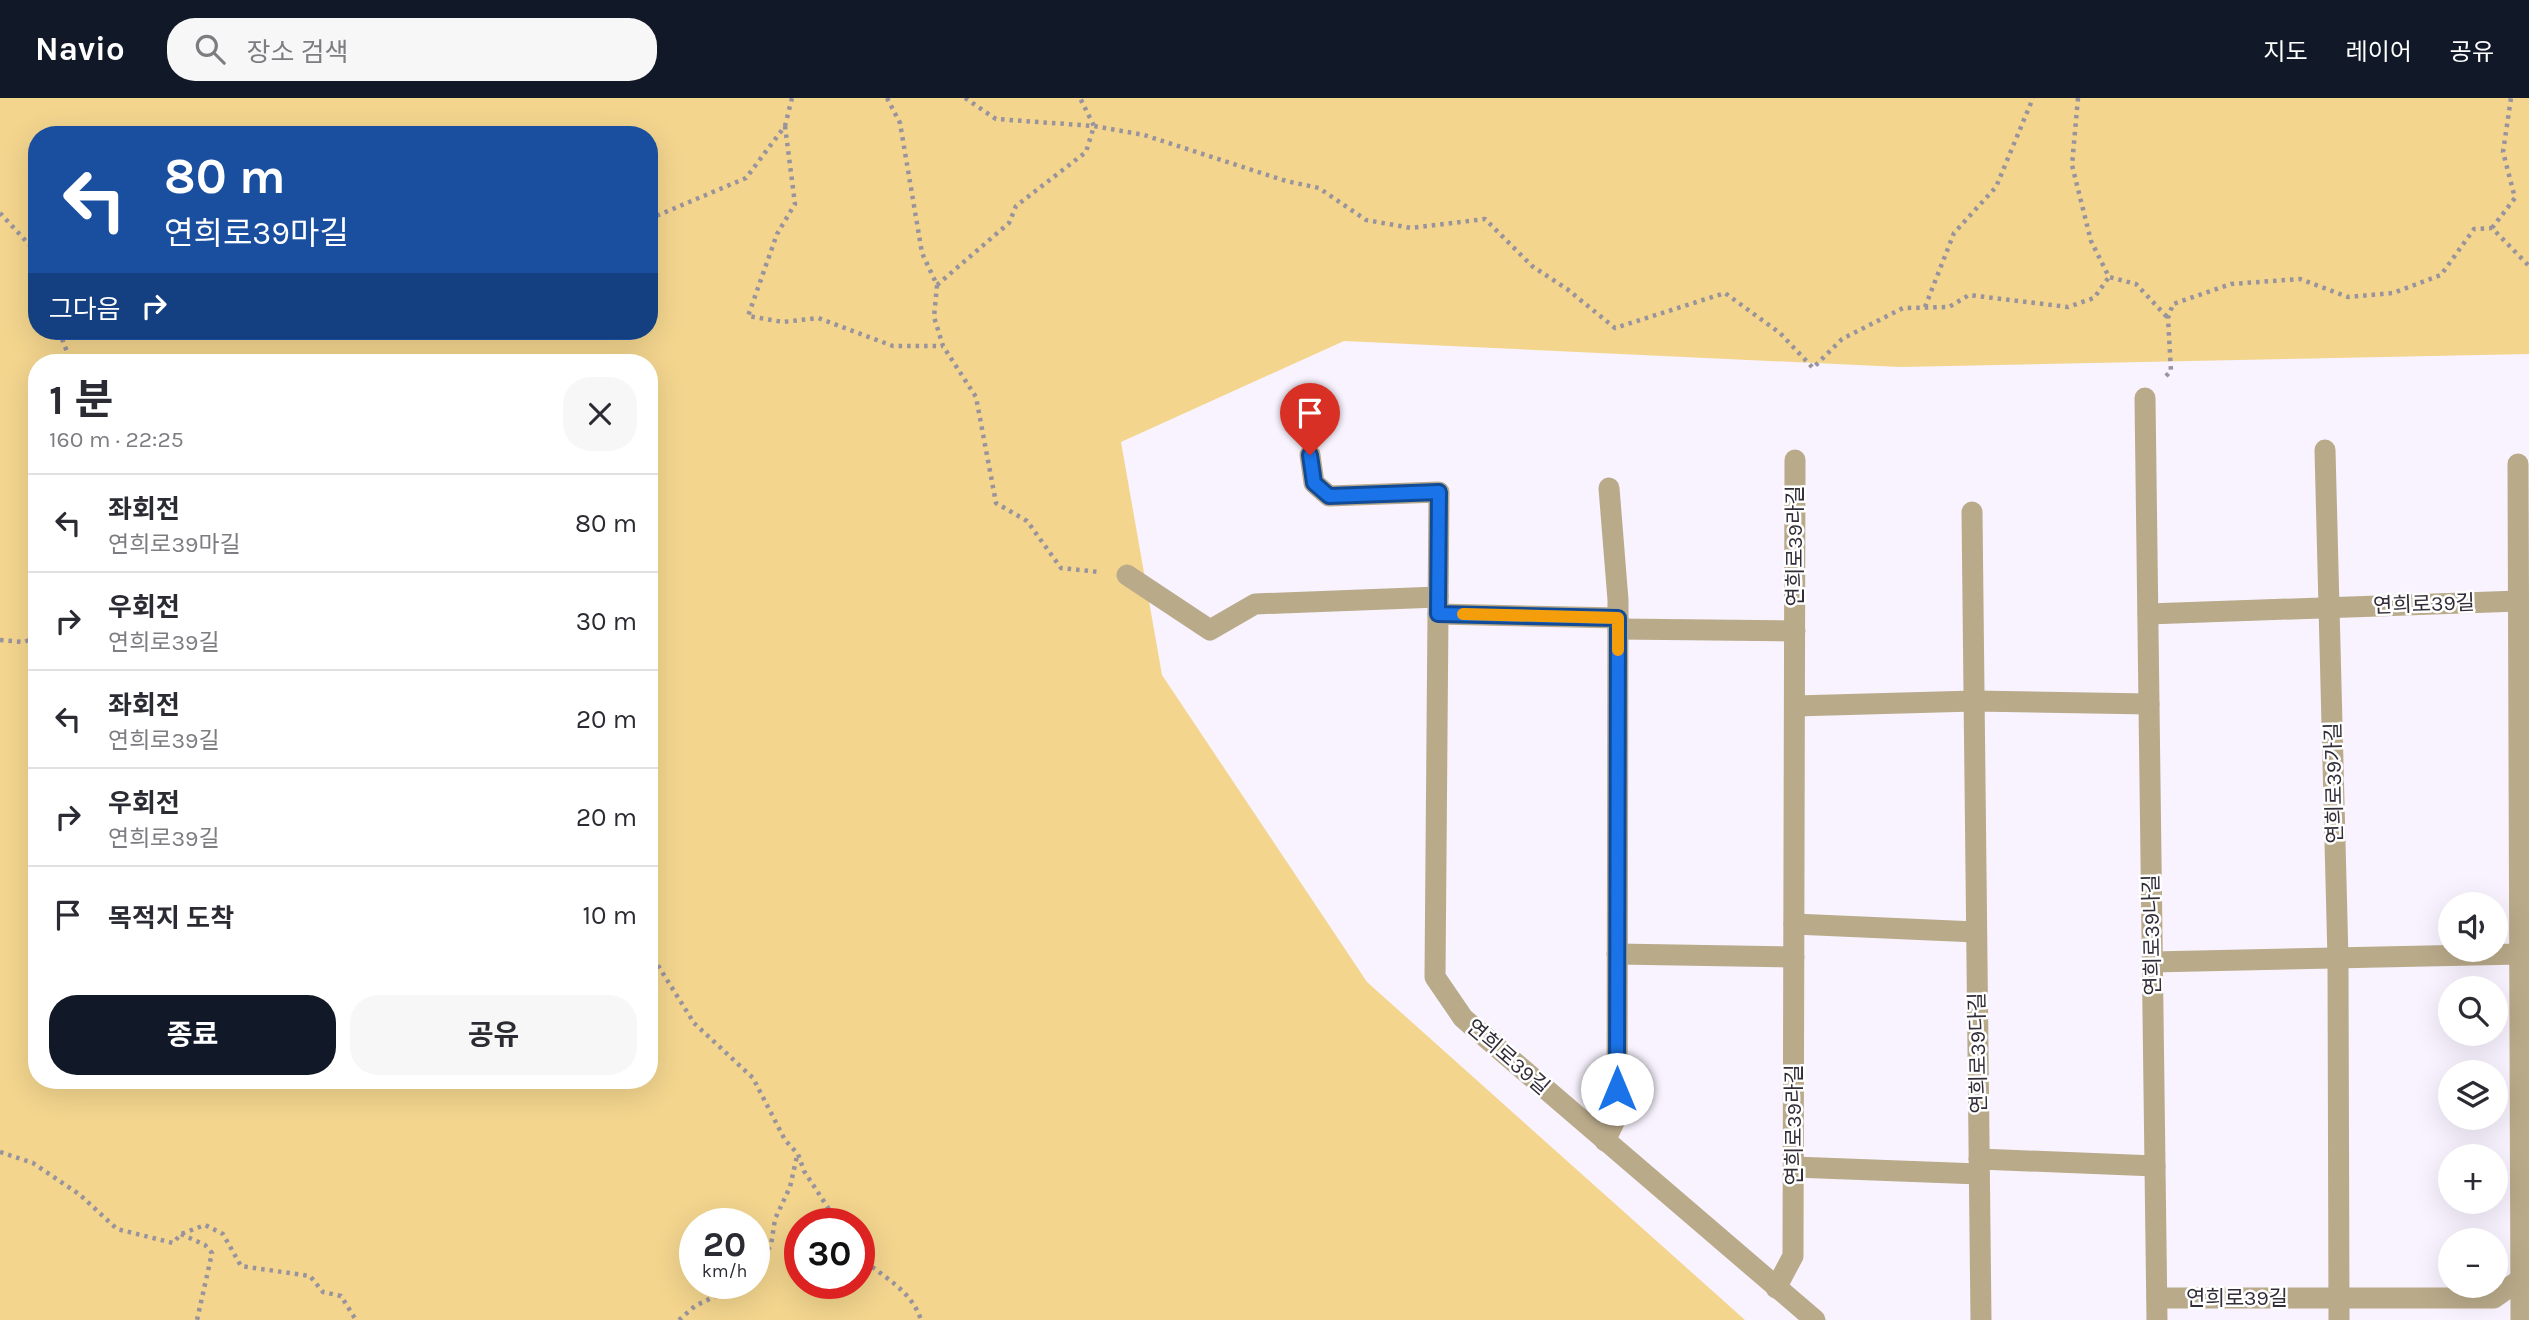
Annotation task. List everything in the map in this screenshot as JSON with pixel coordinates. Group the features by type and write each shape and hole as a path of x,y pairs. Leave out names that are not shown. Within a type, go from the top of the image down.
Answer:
{"street":[{"name":"연희로39나길","path":"2145,398 2157,1298"},
{"name":"연희로39가길","path":"2325,450 2338,959 2339,1298"},
{"name":"연희로39길","path":"1310,455 1314,483 1329,496 1439,492 1435,977 1463,1018 1815,1320"},
{"name":"연희로39라길","path":"1776,1289 1793,1256 1795,460"},
{"path":"2518,464 2519,601 2524,709 2520,954 2525,1279 2521,1320"},
{"path":"1605,1141 1617,1116 1618,954 1618,624 1608,488"},
{"name":"연희로39다길","path":"1972,512 1981,1320"},
{"path":"1127,575 1210,630 1255,604 1438,606"},
{"name":"연희로39길","path":"2329,606 2519,601"},
{"name":"연희로39라길","path":"1438,606 1618,624 1795,632"},
{"path":"2148,614 2329,606"},
{"path":"1794,706 1974,701 2149,704"},
{"path":"1794,924 1976,932"},
{"path":"1618,954 1794,957"},
{"path":"2152,962 2520,954"},
{"path":"1794,1167 2155,1166"},
{"name":"연희로39길","path":"2157,1320 2157,1298 2494,1298 2525,1279"},
{"path":"2339,1298 2339,1320"}],"path":[{"path":"792,98 785,125 795,204 778,234 748,316 776,321 818,318 893,346 943,346"},
{"path":"887,98 900,123 922,253 937,285 934,317 943,346 976,397 996,503 1027,520 1061,568 1127,575"},
{"path":"965,98 996,119 1094,126 1144,135 1286,181 1319,188 1366,220 1411,228 1485,219 1532,266 1567,289 1615,328 1725,293 1780,333 1813,368 1842,339 1903,308 1949,307 1969,295 2068,307 2094,298 2109,277"},
{"path":"937,285 1009,223 1016,206 1086,152 1094,126 1080,98"},
{"path":"1925,307 1954,233 1996,187 2033,98"},
{"path":"2078,98 2072,165 2091,240 2109,277 2136,284 2168,318"},
{"path":"2492,228 2515,198 2503,152 2511,98"},
{"path":"658,215 746,177 785,125"},
{"path":"0,213 28,243"},
{"path":"2145,398 2171,371 2168,318 2173,304 2231,284 2300,279 2348,297 2393,293 2441,275 2474,229 2492,228 2529,266"},
{"path":"0,640 28,640"},
{"path":"658,965 694,1023 753,1078 785,1140 798,1154 804,1171 828,1208"},
{"path":"0,1152 33,1163 79,1194 117,1229 173,1243 181,1234 205,1225 223,1234 241,1266 310,1276 323,1292 341,1296 356,1320"},
{"path":"770,1247 775,1219 790,1187 798,1154"},
{"path":"181,1234 205,1245 212,1253 197,1320"},
{"path":"875,1271 906,1291 921,1320"},
{"path":"679,1320 695,1306 709,1299"}],"shaded area":[{"path":"0,98 2529,98 2529,354 1900,367 1344,341 1121,442 1162,675 1367,982 1745,1320 0,1320"}],"slow traffic":[{"path":"1463,614 1618,618 1618,650"}],"route":[{"path":"1310,455 1314,483 1329,496 1439,492 1438,614 1618,618 1617,1089"}]}
